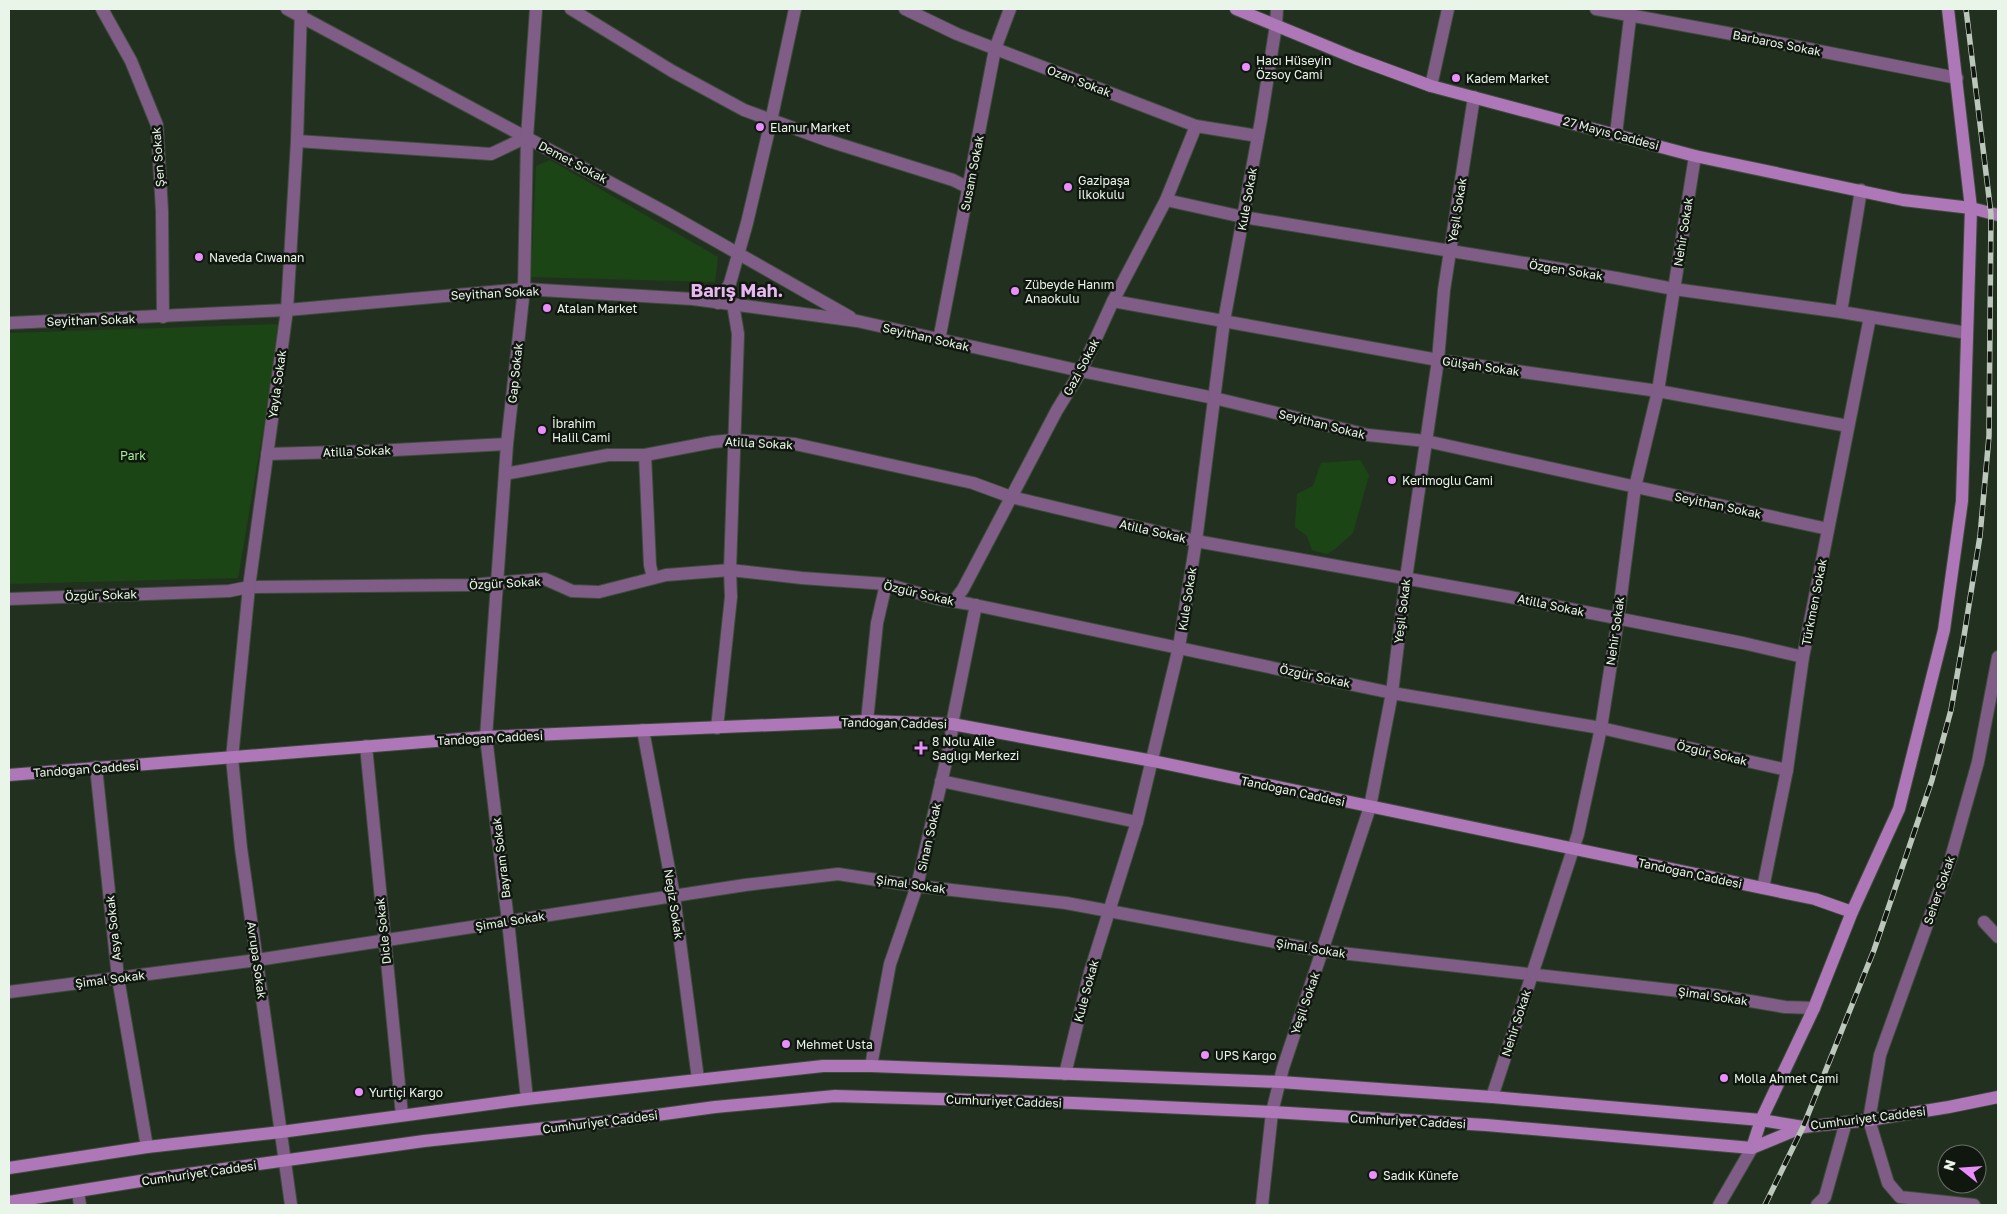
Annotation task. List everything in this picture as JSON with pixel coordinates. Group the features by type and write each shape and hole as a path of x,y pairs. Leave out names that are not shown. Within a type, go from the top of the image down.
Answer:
{"street":[{"name":"Şen Sokak","path":"102,9 131,61 157,125 162,211 163,317"},
{"name":"Demet Sokak","path":"287,9 301,13 665,212 857,321"},
{"name":"Gap Sokak","path":"486,737 506,444 524,289 527,137 536,9"},
{"path":"571,9 672,71 744,110 772,121 953,180 969,188"},
{"path":"718,303 730,283 739,254 772,121 795,9"},
{"name":"Ozan Sokak","path":"905,9 957,34 1196,126 1258,136"},
{"name":"Susam Sokak","path":"939,340 995,49 1010,9"},
{"name":"27 Mayıs Caddesi","path":"1236,9 1355,58 1431,86 1695,156 1903,200 1971,208 1998,215"},
{"name":"Kule Sokak","path":"1065,1074 1090,972 1137,822 1179,647 1196,541 1224,321 1258,136 1277,9"},
{"path":"1431,86 1448,9"},
{"name":"Barbaros Sokak","path":"1596,9 1631,13 1957,78"},
{"path":"1719,1205 1752,1148 1761,1120 1814,1008 1852,912 1899,809 1944,630 1962,501 1971,208 1948,9"},
{"name":"Yayla Sokak","path":"232,758 249,587 287,310 298,141 301,13"},
{"path":"1616,134 1631,13"},
{"name":"Yeşil Sokak","path":"1262,1205 1272,1112 1280,1082 1370,807 1392,693 1406,578 1438,360 1444,290 1474,97"},
{"name":"Gazi Sokak","path":"954,601 963,589 1057,410 1081,371 1113,301 1166,200 1196,126"},
{"path":"298,141 491,154 527,137"},
{"name":"Nehir Sokak","path":"1492,1097 1578,834 1600,728 1618,619 1635,487 1658,391 1695,156"},
{"path":"1841,312 1862,190"},
{"name":"Özgen Sokak","path":"1166,200 1243,217 1674,289 1841,312 1967,333"},
{"name":"Seyithan Sokak","path":"9,323 287,310 524,289 693,299 857,321 1081,371 1214,398 1368,435 1426,441 1828,529"},
{"name":"Gülşah Sokak","path":"1113,301 1438,360 1658,391 1848,426"},
{"path":"718,728 730,597 738,334 733,304"},
{"name":"Türkmen Sokak","path":"1763,888 1788,770 1804,657 1870,317"},
{"name":"Atilla Sokak","path":"505,474 608,455 645,455 734,440 795,444 974,483 1011,497 1196,541 1406,578 1743,643 1804,657"},
{"name":"Atilla Sokak","path":"267,454 375,451 506,444"},
{"path":"645,455 650,565 653,578"},
{"name":"Özgür Sokak","path":"9,599 229,591 249,587 498,583 545,580 572,592 599,592 666,575 730,570 802,578 886,584 939,599 1179,647 1392,693 1600,728 1788,770"},
{"path":"868,721 878,623 886,584"},
{"name":"Sinan Sokak","path":"871,1066 890,964 917,886 951,740 952,724 976,605"},
{"name":"Seher Sokak","path":"1869,1120 1880,1055 1951,858 1978,762 1998,657"},
{"name":"Tandoğan Caddesi","path":"9,775 486,737 868,721 952,724 1152,761 1572,848 1814,899 1852,912"},
{"name":"Negiz Sokak","path":"643,730 674,896 698,1079"},
{"name":"Bayram Sokak","path":"486,737 527,1099"},
{"name":"Dicle Sokak","path":"366,746 402,1115"},
{"name":"Avrupa Sokak","path":"232,758 241,848 292,1205"},
{"name":"Asya Sokak","path":"96,767 118,978 147,1147"},
{"path":"941,781 1137,822"},
{"name":"Şimal Sokak","path":"9,992 257,960 674,896 838,874 917,886 1066,903 1323,951 1714,995 1785,1007 1814,1008"},
{"path":"1984,922 1998,937"},
{"path":"9,1168 147,1147 281,1132 527,1099 823,1066 871,1066 1280,1082 1492,1097 1761,1120 1803,1127"},
{"name":"Cumhuriyet Caddesi","path":"9,1202 79,1199 159,1178 424,1141 613,1121 715,1107 835,1096 1074,1103 1272,1112 1486,1125 1752,1148 1803,1127 1869,1120 1949,1108 1998,1097"},
{"path":"1869,1120 1888,1183 1900,1197 1974,1205"},
{"path":"1817,1205 1824,1197 1846,1122"}],"green space":[{"path":"550,160 718,257 715,282 531,277 536,166"},
{"name":"Park","path":"281,324 238,578 9,584 9,333"},
{"path":"1360,460 1369,475 1353,533 1327,554 1312,550 1307,536 1295,527 1297,494 1313,486 1321,463"}],"railway":[{"path":"1765,1205 1803,1127 1874,950 1932,780 1951,710 1964,636 1980,536 1989,436 1991,214 1966,9"}],"place":[{"name":"Hacı Hüseyin Özsoy Cami","path":"1246,67"},
{"name":"Kadem Market","path":"1456,78"},
{"name":"Elanur Market","path":"760,127"},
{"name":"Gazipaşa İlkokulu","path":"1068,187"},
{"name":"Naveda Cıwanan","path":"199,257"},
{"name":"Zübeyde Hanım Anaokulu","path":"1015,291"},
{"name":"Atalan Market","path":"547,308"},
{"name":"İbrahim Halil Cami","path":"542,430"},
{"name":"Kerimoğlu Cami","path":"1392,480"},
{"name":"8 Nolu Aile Sağlığı Merkezi","path":"921,748"},
{"name":"Mehmet Usta","path":"786,1044"},
{"name":"UPS Kargo","path":"1205,1055"},
{"name":"Molla Ahmet Cami","path":"1724,1078"},
{"name":"Yurtiçi Kargo","path":"359,1092"},
{"name":"Sadık Künefe","path":"1373,1175"}],"district":[{"name":"Barış Mah.","path":"737,290"}]}
